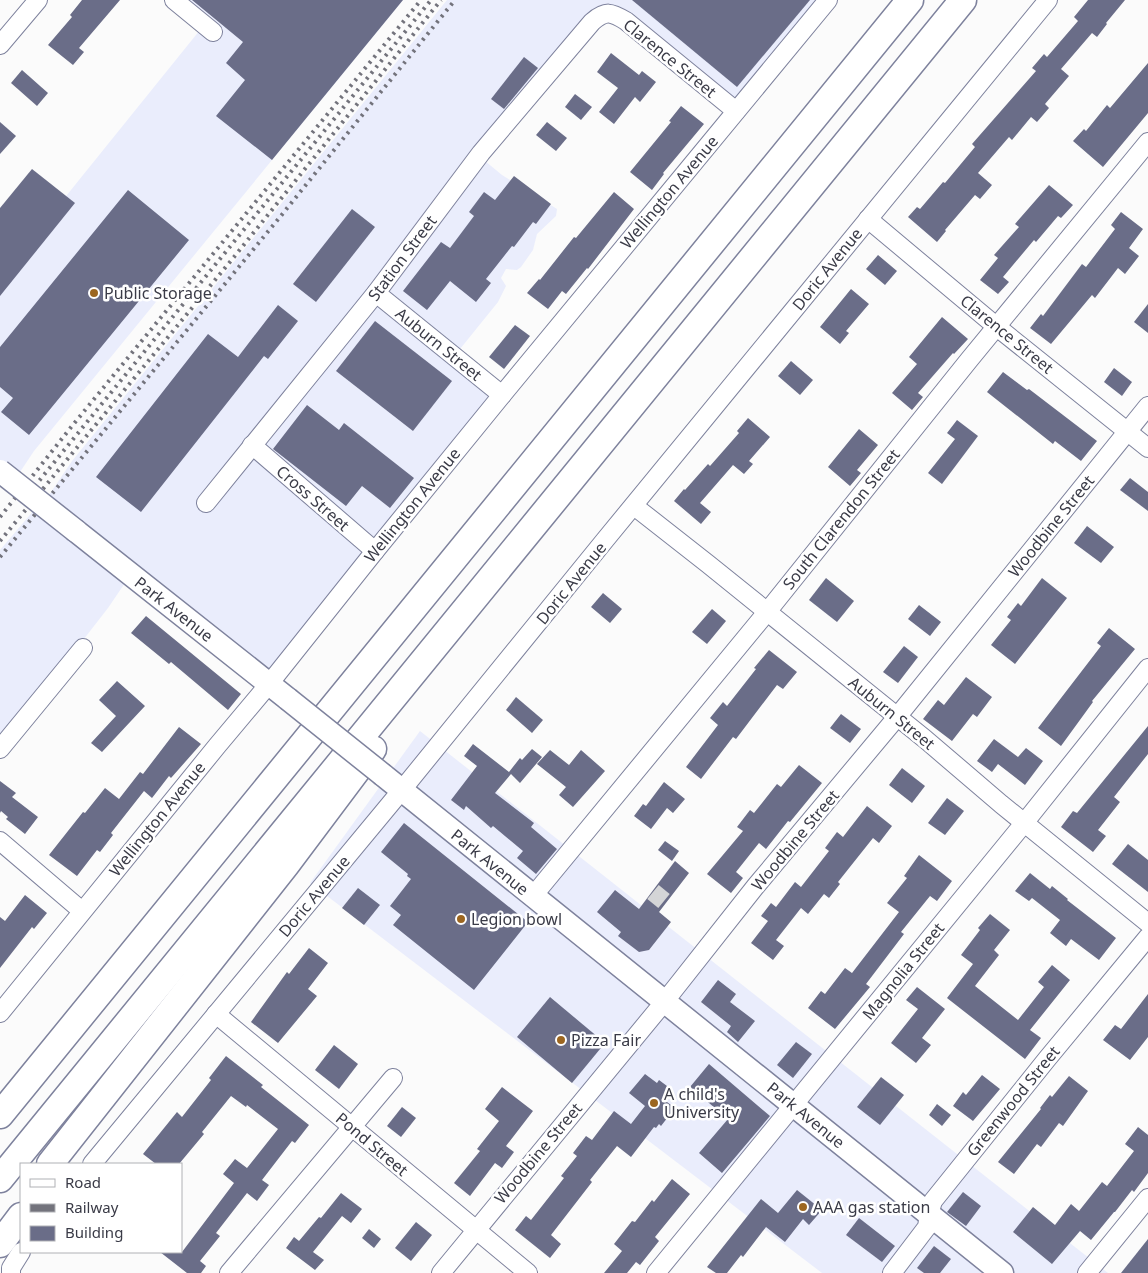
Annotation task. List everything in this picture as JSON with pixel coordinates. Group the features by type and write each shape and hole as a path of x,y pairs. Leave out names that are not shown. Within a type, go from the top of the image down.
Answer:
{"highway":[{"path":"0,1115 910,0"},
{"path":"0,1179 963,0"},
{"path":"51,1163 312,832 587,459"},
{"path":"0,1090 84,1012"},
{"path":"60,1163 171,1013"},
{"path":"0,1228 20,1202"},
{"path":"0,1244 20,1217"}],"main road":[{"name":"Park Avenue","path":"0,470 383,775 1002,1273"}],"street":[{"path":"0,46 38,0"},
{"path":"174,0 213,32"},
{"name":"Wellington Avenue","path":"0,1013 502,395 828,0"},
{"name":"Doric Avenue","path":"93,1163 401,791 1048,0"},
{"name":"Clarence Street","path":"600,15 604,13 611,14 626,21 736,111"},
{"name":"Station Street","path":"206,503 376,293 481,153 600,15"},
{"name":"South Clarendon Street","path":"533,896 767,612 969,360 1148,142"},
{"name":"Clarence Street","path":"868,218 997,327 1148,448"},
{"name":"Auburn Street","path":"376,293 502,395"},
{"name":"Woodbine Street","path":"441,1273 476,1228 665,1001 1148,406"},
{"name":"Cross Street","path":"252,445 375,551"},
{"name":"Auburn Street","path":"634,506 897,716 1148,923"},
{"path":"0,749 83,648"},
{"name":"Magnolia Street","path":"656,1273 1025,822 1148,668"},
{"path":"0,841 82,911"},
{"name":"Greenwood Street","path":"892,1273 927,1227 928,1214 933,1201 1148,937"},
{"name":"Pond Street","path":"216,1014 528,1273"},
{"path":"228,1273 393,1078"},
{"path":"1087,1273 1148,1198"},
{"path":"11,1270 21,1253"}],"shaded area":[{"path":"179,0 403,0 34,451 16,478 0,468 0,278 204,25"},
{"path":"447,0 827,0 739,107 606,15 479,156 502,175 557,209 556,216 537,234 533,250 521,267 517,270 506,269 501,278 506,286 498,302 456,354 501,394 268,683 127,580 108,608 0,747 0,550 40,503 45,501 72,461"},
{"path":"420,731 1108,1273 822,1273 310,883"}],"building":[{"path":"82,0 120,0 79,48 84,52 73,65 48,45 72,17 70,15"},
{"path":"192,0 403,0 272,160 216,116 245,80 226,63 243,42"},
{"path":"632,0 810,0 737,87"},
{"path":"1088,0 1125,0 1097,37 1092,33 1061,69 1069,76 1045,104 1049,108 1037,122 1031,117 1012,140 1009,137 978,173 992,185 980,199 975,195 937,242 908,217 917,207 920,209 943,182 945,183 975,147 972,144 1036,71 1032,68 1044,54 1047,57 1078,21 1074,17"},
{"path":"611,53 639,75 642,71 656,82 640,102 635,97 614,124 599,112 618,88 597,72"},
{"path":"524,57 538,68 504,109 491,99"},
{"path":"1148,63 1148,113 1103,167 1073,141 1084,129 1086,131 1107,105 1110,108"},
{"path":"22,70 48,93 37,106 11,83"},
{"path":"575,94 592,107 581,120 565,107"},
{"path":"681,106 704,124 663,173 652,190 630,172 671,122 669,121"},
{"path":"0,122 16,136 0,154"},
{"path":"547,122 567,138 556,151 536,135"},
{"path":"32,169 75,203 0,296 0,208"},
{"path":"514,176 551,204 536,224 533,222 514,247 512,246 486,279 491,283 476,302 450,281 427,310 403,291 441,242 450,248 474,216 469,212 484,192 495,200"},
{"path":"1049,185 1073,205 1061,218 1058,216 1036,242 1034,240 1003,277 1009,282 998,294 980,280 998,258 994,255 1019,227 1015,224"},
{"name":"Public Storage","path":"128,190 189,240 29,435 1,412 13,398 0,387 0,347"},
{"path":"614,192 634,209 588,269 566,294 562,291 548,309 527,293"},
{"path":"352,209 375,227 316,302 293,284"},
{"path":"1121,212 1143,229 1129,248 1139,256 1125,274 1118,268 1095,298 1092,295 1051,344 1030,328 1041,314 1043,316 1082,264 1086,267 1115,229 1111,225"},
{"path":"878,255 897,271 885,285 866,269"},
{"path":"851,289 869,304 846,331 849,333 840,344 820,327"},
{"path":"1148,304 1148,333 1134,322"},
{"path":"278,305 298,321 268,359 264,356 141,512 96,477 208,334 238,357"},
{"path":"942,317 968,339 918,393 923,397 912,410 892,393 917,364 909,357"},
{"path":"375,321 452,381 413,431 336,371"},
{"path":"515,325 530,336 504,369 489,357"},
{"path":"791,361 813,380 800,395 778,376"},
{"path":"1114,368 1132,382 1122,396 1104,382"},
{"path":"1003,372 1027,390 1029,389 1097,441 1081,461 1055,441 1053,444 987,392"},
{"path":"307,405 339,430 344,423 414,478 390,508 362,486 346,506 273,449"},
{"path":"748,418 770,437 749,461 753,464 744,474 733,465 700,503 711,512 701,524 674,501 708,464 710,466 739,433 737,431"},
{"path":"957,420 978,436 942,484 928,473 955,439 947,433"},
{"path":"859,429 878,445 857,470 861,473 850,486 828,467"},
{"path":"1130,478 1148,492 1148,511 1120,490"},
{"path":"1087,526 1114,547 1101,563 1074,543"},
{"path":"826,578 854,601 837,622 809,600"},
{"path":"1042,578 1067,598 1015,664 991,645 1011,620 1007,617 1018,603 1021,606"},
{"path":"603,593 622,609 610,623 591,607"},
{"path":"919,605 941,622 930,636 908,619"},
{"path":"712,609 726,621 707,644 692,632"},
{"path":"146,616 241,694 228,710 171,662 169,664 131,633"},
{"path":"1109,628 1135,649 1092,701 1061,746 1038,728 1101,646 1097,643"},
{"path":"904,646 918,657 898,683 883,672"},
{"path":"769,650 797,672 783,689 777,685 736,739 733,737 701,779 686,767 718,725 710,718 723,702 727,706"},
{"path":"966,677 992,697 977,717 973,714 952,741 923,719 938,700 944,705"},
{"path":"117,681 145,706 102,752 91,743 116,716 99,700"},
{"path":"516,697 543,720 532,733 506,710"},
{"path":"841,714 861,729 850,743 830,728"},
{"path":"1148,726 1148,754 1114,797 1120,802 1098,830 1106,836 1093,852 1061,827 1073,811 1077,813"},
{"path":"179,727 201,744 171,778 169,776 152,798 144,791 111,833 113,835 100,852 97,850 77,876 49,855 105,788 119,799 140,772 143,774"},
{"path":"994,739 1018,757 1026,748 1043,761 1025,785 998,764 992,772 977,761"},
{"path":"473,744 509,772 520,758 522,760 532,749 542,757 520,783 511,774 495,793 534,823 531,827 557,849 536,874 517,858 523,851 493,826 491,828 466,806 464,810 451,800 477,766 464,756"},
{"path":"550,750 569,765 581,750 605,771 573,807 559,795 566,787 537,764"},
{"path":"799,765 822,783 766,849 759,843 736,872 743,878 731,893 707,874 743,831 737,827 750,810 754,813 777,784 781,787"},
{"path":"902,768 925,786 912,803 889,785"},
{"path":"0,781 16,793 12,797 38,817 25,834 6,819 8,817 1,811 0,813"},
{"path":"664,782 685,799 673,813 667,808 651,829 634,816 643,804 646,806"},
{"path":"947,798 964,811 945,835 928,823"},
{"path":"867,806 892,826 879,843 873,838 838,882 840,884 829,898 824,894 808,914 801,908 776,940 784,946 773,960 751,943 768,921 761,916 771,903 776,907 795,882 801,887 829,851 825,848 837,832 843,837"},
{"name":"Legion bowl","path":"404,823 528,922 474,990 393,925 401,915 390,906 411,879 407,876 408,874 381,852"},
{"path":"665,841 679,851 672,861 658,850"},
{"path":"1128,844 1148,860 1148,892 1112,864"},
{"path":"919,855 952,881 937,901 930,896 901,932 904,934 866,984 870,987 835,1029 808,1008 821,991 825,994 845,968 852,973 899,912 887,903 907,878 904,876"},
{"path":"675,861 689,873 659,912 671,922 649,950 639,952 618,936 621,932 597,912 615,890 639,909"},
{"path":"1030,873 1050,889 1052,886 1116,938 1099,960 1071,939 1066,946 1050,933 1060,920 1032,898 1029,901 1015,891"},
{"path":"358,888 380,905 364,925 342,908"},
{"path":"25,895 47,913 34,929 32,927 0,968 0,917 5,921"},
{"path":"990,914 1010,930 994,950 999,955 975,986 1018,1020 1044,987 1038,982 1052,965 1070,980 1030,1030 1041,1038 1025,1059 947,998 973,964 961,955 980,930 978,928"},
{"path":"309,948 328,963 308,989 317,996 278,1043 251,1022 287,972 289,974"},
{"path":"718,980 736,994 730,1002 755,1021 738,1042 727,1032 731,1026 701,1002"},
{"path":"917,987 945,1009 922,1038 931,1045 916,1063 891,1043 918,1009 906,1000"},
{"path":"1148,994 1148,1037 1130,1060 1103,1040 1115,1025 1121,1029"},
{"name":"Pizza Fair","path":"550,997 605,1043 572,1083 517,1037"},
{"path":"796,1042 812,1054 793,1078 777,1065"},
{"path":"334,1045 358,1064 339,1089 315,1070"},
{"path":"226,1056 309,1125 295,1143 292,1141 262,1180 269,1185 257,1201 247,1193 216,1233 220,1236 200,1261 206,1266 201,1273 187,1273 161,1253 182,1253 234,1183 223,1174 235,1159 247,1168 278,1129 247,1105 246,1107 231,1096 202,1132 204,1134 180,1163 155,1163 143,1154 177,1112 182,1117 211,1080 209,1078"},
{"path":"709,1064 770,1116 722,1173 699,1153 728,1119 690,1087"},
{"path":"645,1074 657,1083 659,1080 671,1089 663,1099 675,1108 661,1126 659,1124 656,1128 654,1127 631,1157 617,1146 551,1235 561,1244 550,1258 515,1230 526,1216 531,1220 564,1178 561,1176 577,1156 573,1153 586,1136 592,1140 614,1111 631,1124 645,1106 629,1093"},
{"path":"982,1075 1000,1089 973,1121 953,1106 963,1092 966,1095"},
{"path":"1069,1076 1088,1091 1063,1126 1059,1123 1041,1147 1037,1144 1014,1174 998,1162 1050,1095 1052,1097"},
{"path":"881,1077 904,1095 880,1125 857,1107"},
{"path":"502,1087 533,1111 506,1146 514,1152 502,1168 495,1163 470,1196 454,1183 480,1151 477,1149 499,1121 485,1109"},
{"path":"937,1104 951,1115 942,1126 929,1115"},
{"path":"402,1107 416,1118 401,1137 387,1126"},
{"path":"1138,1127 1148,1135 1148,1173 1134,1192 1132,1190 1091,1240 1080,1231 1052,1264 1013,1232 1033,1207 1055,1225 1071,1204 1079,1211 1102,1182 1107,1186 1134,1151 1125,1144"},
{"path":"672,1179 690,1194 655,1237 659,1241 640,1265 636,1262 627,1273 604,1273 622,1251 614,1244 632,1221 635,1222 652,1200 654,1202"},
{"path":"797,1190 822,1210 809,1225 803,1219 785,1242 766,1227 743,1257 741,1255 727,1273 716,1273 707,1267 761,1199 778,1213"},
{"path":"963,1192 981,1206 966,1226 947,1212"},
{"path":"341,1193 362,1209 351,1223 342,1216 313,1252 324,1260 315,1270 286,1248 294,1237 299,1241"},
{"path":"859,1218 895,1246 882,1262 846,1235"},
{"path":"416,1222 432,1235 411,1261 395,1248"},
{"path":"369,1229 381,1239 374,1248 362,1238"},
{"path":"1148,1239 1148,1273 1121,1273"},
{"path":"934,1246 951,1259 940,1273 924,1273 917,1268"}],"tunnel":[{"path":"653,892 664,901"}],"railway":[{"path":"0,517 72,426 421,0"},
{"path":"30,492 431,0"},
{"path":"0,541 234,257 441,0"},
{"path":"0,557 280,217 455,0"}],"place":[{"name":"Public Storage","path":"94,293"},
{"name":"Legion bowl","path":"461,919"},
{"name":"Pizza Fair","path":"561,1040"},
{"name":"A child's University","path":"654,1103"},
{"name":"AAA gas station","path":"803,1207"}]}
